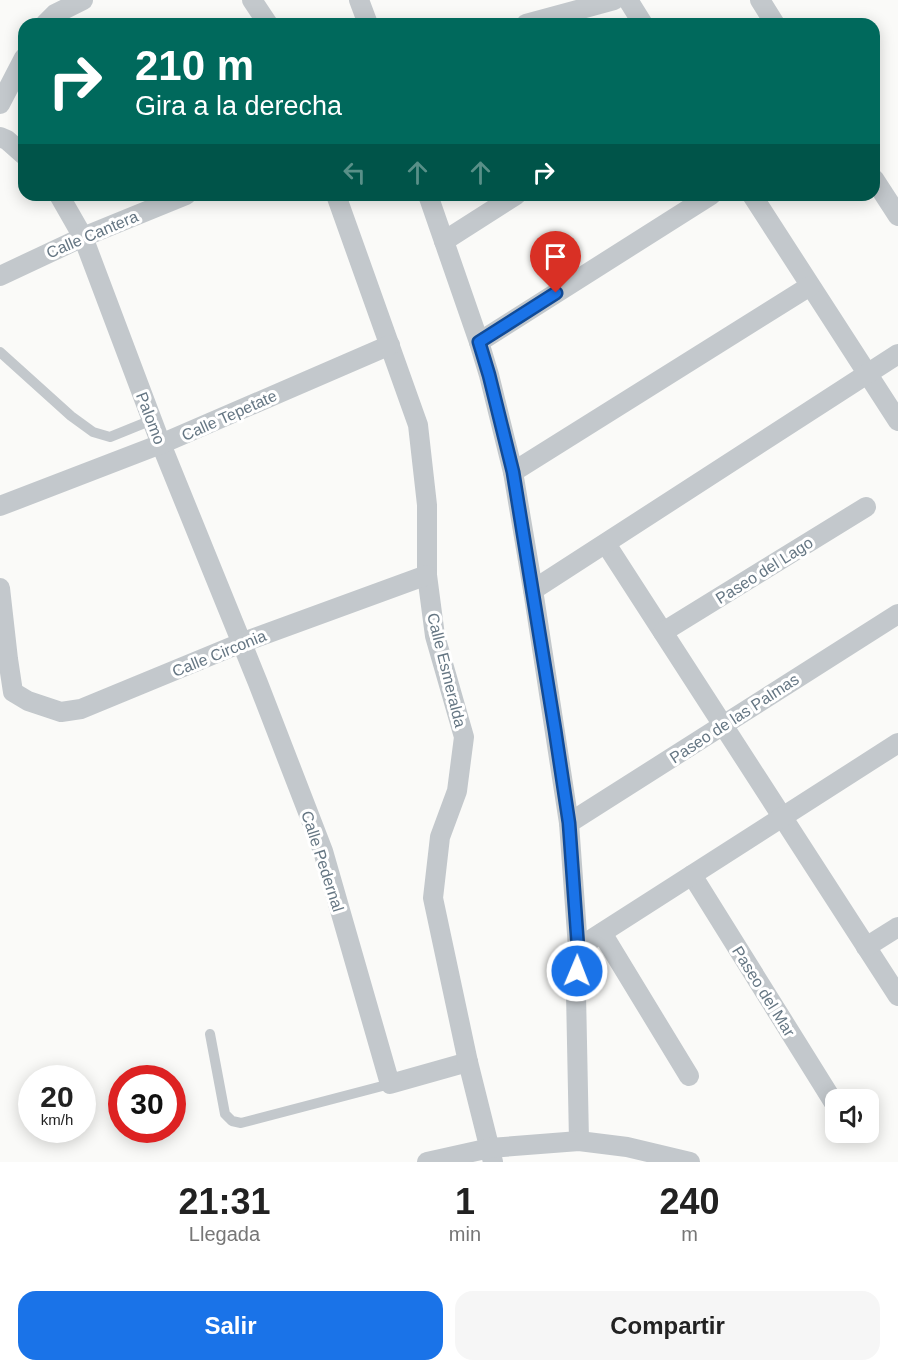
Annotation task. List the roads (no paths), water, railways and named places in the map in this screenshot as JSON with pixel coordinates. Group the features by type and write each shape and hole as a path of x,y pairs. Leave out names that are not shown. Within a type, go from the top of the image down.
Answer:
{"street":[{"path":"51,18 83,0"},
{"path":"252,0 264,18"},
{"path":"359,0 366,18"},
{"path":"548,18 614,0"},
{"path":"628,0 639,18"},
{"path":"760,0 771,18"},
{"path":"0,104 18,70"},
{"path":"0,137 18,150"},
{"path":"880,188 898,216"},
{"name":"Palomo","path":"62,201 83,237 161,444 241,643"},
{"name":"Calle Cantera","path":"0,276 83,237 171,201"},
{"name":"Calle Esmeralda","path":"338,201 418,425 427,505 427,574 435,636 464,737 457,791 440,837 433,898 468,1062 491,1155"},
{"path":"430,201 489,375 513,472 533,590 569,823 578,948 576,993 579,1141"},
{"path":"444,241 507,201"},
{"path":"479,342 702,201"},
{"path":"756,201 898,421"},
{"path":"513,472 810,286"},
{"name":"Calle Tepetate","path":"0,506 161,444 390,345"},
{"path":"533,590 898,354"},
{"name":"Paseo del Lago","path":"663,632 866,507"},
{"path":"606,544 898,996"},
{"name":"Calle Circonia","path":"0,588 13,692 28,701 61,712 81,709 241,643 427,574"},
{"name":"Paseo de las Palmas","path":"569,823 898,614"},
{"name":"Calle Pedernal","path":"241,643 323,851 390,1084"},
{"path":"578,948 898,743"},
{"name":"Paseo del Mar","path":"692,875 825,1089"},
{"path":"866,947 898,927"},
{"path":"602,933 689,1076"},
{"path":"390,1084 468,1062"},
{"path":"427,1162 491,1155 579,1141 628,1155 690,1162"}],"lane":[{"path":"0,352 71,416 93,432 110,437 152,420"},
{"path":"210,1034 225,1114 241,1123 390,1084"}]}
